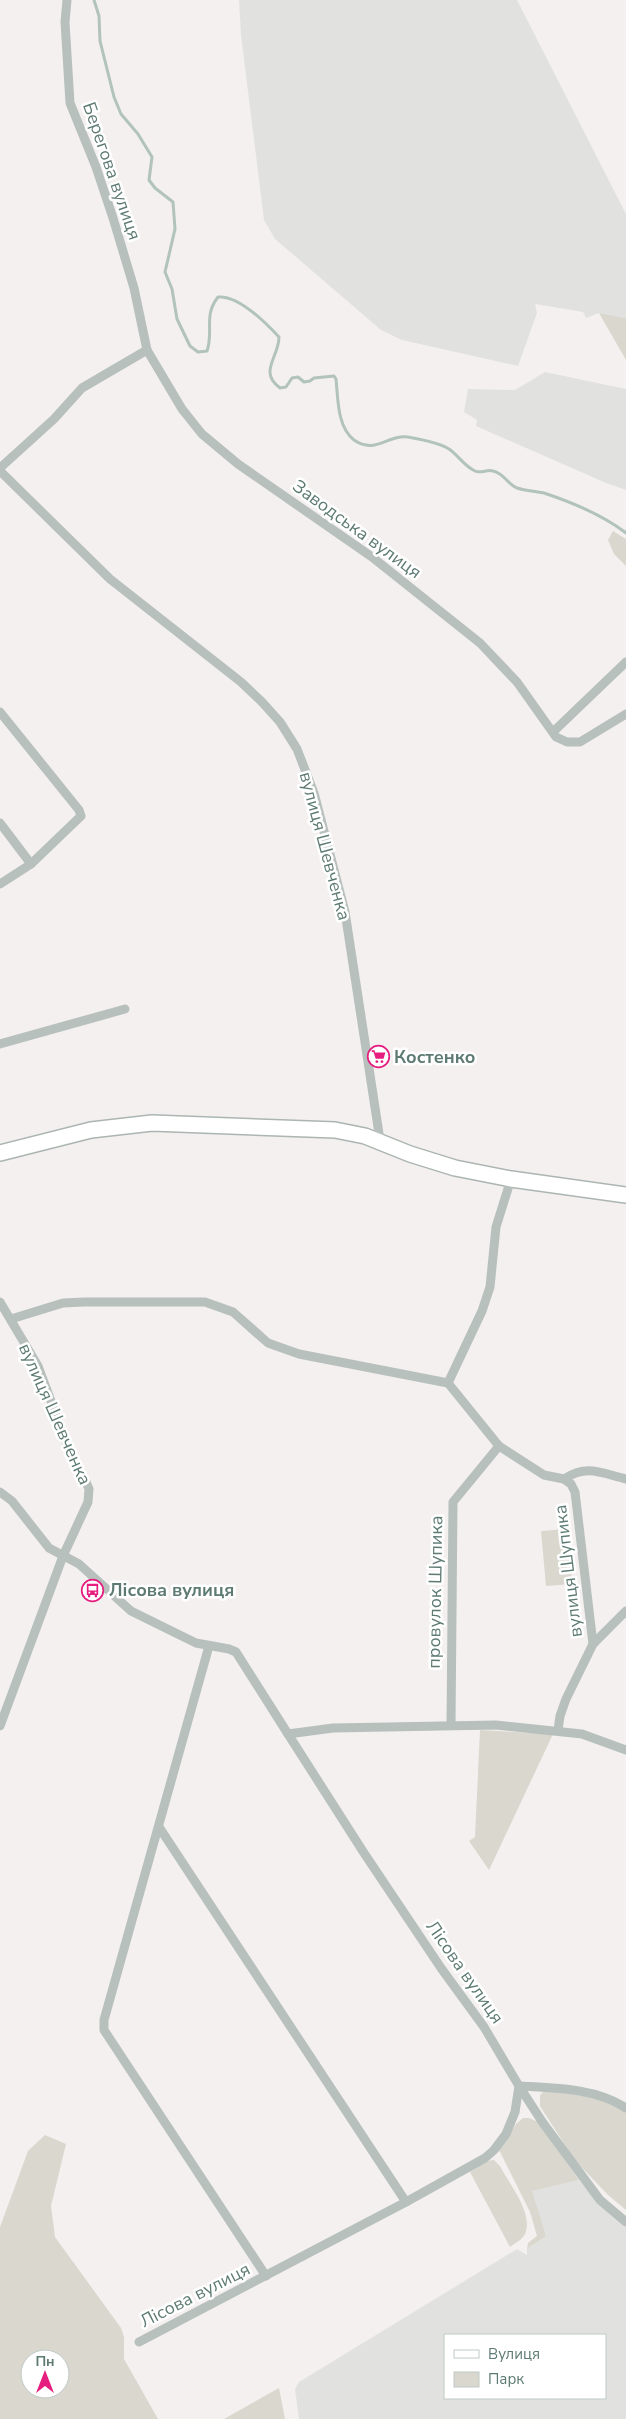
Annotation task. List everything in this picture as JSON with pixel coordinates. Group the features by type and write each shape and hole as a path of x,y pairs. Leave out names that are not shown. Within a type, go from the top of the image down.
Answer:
{"main road":[{"path":"0,1153 91,1130 152,1123 335,1130 380,1140 430,1161 511,1179 626,1195"}],"street":[{"name":"Берегова вулиця","path":"67,0 65,22 70,103 96,167 113,218 134,288 147,350"},
{"path":"0,470 54,419 82,388 147,350"},
{"name":"Заводська вулиця","path":"147,350 182,409 202,434 238,464 379,563 480,643 517,682 553,732 567,742 580,742 626,714"},
{"name":"вулиця Шевченка","path":"0,470 110,579 241,682 280,722 297,749 314,792 345,912 380,1140"},
{"path":"553,732 626,662"},
{"path":"0,712 79,810 80,818 31,864 0,884"},
{"path":"0,824 31,864"},
{"path":"0,1044 125,1009"},
{"path":"10,1319 63,1303 206,1302 233,1312 268,1343 300,1354 448,1383 482,1311 490,1287 496,1227 511,1179"},
{"name":"вулиця Шевченка","path":"0,1302 38,1366 68,1447 89,1489 88,1502 63,1556 0,1726"},
{"name":"вулиця Шупика","path":"448,1383 499,1446 544,1475 564,1479 571,1484 575,1492 593,1644 566,1699 560,1716 558,1730"},
{"name":"провулок Шупика","path":"451,1725 453,1502 499,1446"},
{"path":"564,1479 578,1470 586,1469 626,1479"},
{"name":"Лісова вулиця","path":"0,1492 12,1501 49,1548 79,1564 131,1611 178,1636 236,1652 369,1861 441,1968 484,2026 519,2086 515,2112 506,2134 494,2150 485,2158 406,2202 139,2342"},
{"path":"593,1644 626,1611"},
{"name":"Лісова вулиця","path":"209,1646 104,2020 104,2030 266,2276"},
{"path":"288,1734 333,1728 496,1725 582,1734 626,1750"},
{"path":"158,1827 406,2202"},
{"path":"519,2086 556,2088 592,2094 604,2097 626,2108"},
{"path":"519,2086 543,2123 600,2200 626,2222"}],"shaded area":[{"path":"239,0 517,0 626,214 626,318 599,313 586,318 583,312 535,304 537,313 518,366 402,340 381,330 275,239 264,220 241,35"},
{"path":"545,372 626,389 626,490 476,426 477,420 464,412 468,389 515,390"},
{"path":"579,2180 603,2207 626,2224 626,2419 299,2419 295,2389 299,2382 517,2249 527,2255 527,2249 546,2236 531,2191"}],"green space":[{"path":"599,313 626,318 626,360"},
{"path":"613,531 626,539 626,566 614,554 608,540"},
{"path":"568,1529 572,1584 546,1586 541,1531"},
{"path":"480,1730 553,1734 489,1870 469,1841 475,1837"},
{"path":"544,2091 596,2098 626,2111 626,2210 607,2194 574,2159 540,2106 540,2095"},
{"path":"523,2118 529,2118 538,2122 579,2180 532,2191 546,2236 527,2249 528,2243 537,2236 530,2212 499,2150 516,2124"},
{"path":"45,2135 66,2144 51,2206 55,2237 121,2328 124,2337 124,2359 158,2419 0,2419 0,2227 28,2151"},
{"path":"494,2160 500,2166 514,2190 526,2217 527,2226 525,2234 510,2247 470,2172 486,2161"},
{"path":"279,2388 285,2419 224,2419"}],"waterway":[{"path":"94,0 99,16 100,41 114,97 121,114 138,134 152,157 149,180 155,188 173,202 175,229 165,272 172,289 177,319 190,346 198,352 207,351 210,337 210,317 214,304 218,297 234,300 251,311 279,337 270,370 274,382 280,388 286,387 292,378 298,377 304,382 314,378 334,376 336,379 341,420 344,428 354,440 369,445 401,437 429,441 449,449 475,471 497,472 517,488 544,493 576,505 598,515 626,533"}],"place":[{"name":"Костенко","path":"378,1057"},
{"name":"Лісова вулиця","path":"93,1590"}]}
